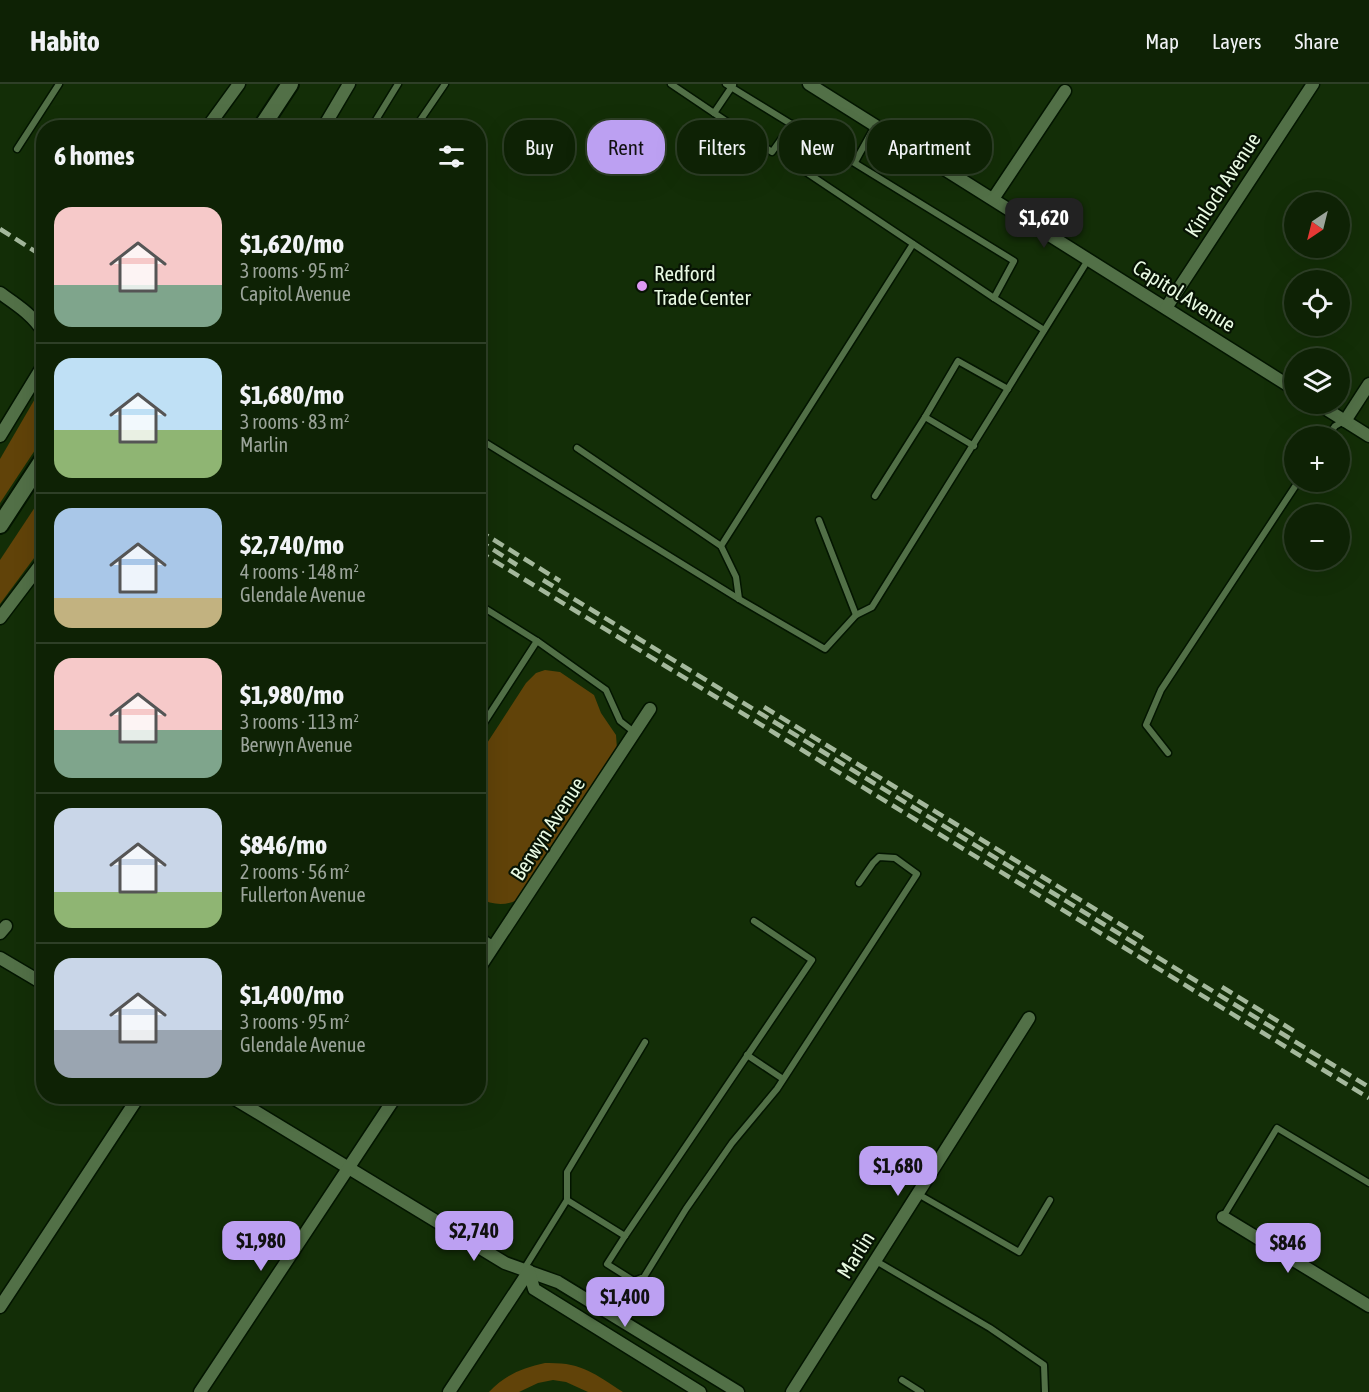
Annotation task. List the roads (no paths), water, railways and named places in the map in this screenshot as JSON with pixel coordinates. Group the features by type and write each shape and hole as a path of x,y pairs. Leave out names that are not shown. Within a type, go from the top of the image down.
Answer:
{"main road":[{"path":"266,120 290,84"},
{"path":"0,525 36,470"}],"street":[{"path":"213,120 239,84"},
{"path":"328,120 350,84"},
{"name":"Capitol Avenue","path":"808,84 867,121"},
{"name":"Kinloch Avenue","path":"1166,308 1313,84"},
{"path":"993,199 1065,91"},
{"name":"Capitol Avenue","path":"953,174 1284,383"},
{"path":"0,293 36,322"},
{"path":"0,436 36,377"},
{"path":"1345,421 1369,384"},
{"path":"1334,414 1369,436"},
{"path":"0,618 36,571"},
{"name":"Berwyn Avenue","path":"486,958 650,709"},
{"path":"0,958 36,979"},
{"name":"Marlin","path":"792,1392 1029,1018"},
{"path":"0,1307 134,1104"},
{"path":"243,1104 505,1263 558,1282 738,1392"},
{"path":"200,1392 391,1104"},
{"path":"1224,1217 1369,1306"},
{"path":"527,1270 534,1289 700,1392"},
{"path":"449,1392 527,1270"}],"lane":[{"path":"17,149 58,84"},
{"path":"375,120 398,84"},
{"path":"420,120 445,84"},
{"path":"670,84 772,152 779,142"},
{"path":"714,113 730,85 786,120"},
{"path":"867,140 855,162 1014,261 994,298"},
{"path":"808,174 1044,330"},
{"path":"720,546 913,244"},
{"path":"486,443 739,599 825,649 856,615 872,607 1088,259"},
{"path":"875,496 957,361 1008,389"},
{"path":"925,417 974,446"},
{"path":"1335,426 1345,421"},
{"path":"577,448 720,546 736,577 739,599"},
{"path":"1168,753 1146,725 1161,690 1291,492"},
{"path":"819,520 856,615"},
{"path":"486,609 537,641 606,690 620,721 635,733"},
{"path":"486,720 537,641"},
{"path":"754,921 812,960 607,1264 634,1281 644,1277 732,1143 783,1078 917,874 895,858 879,858 859,883"},
{"path":"486,939 495,945"},
{"path":"527,1270 567,1200 567,1172 645,1042"},
{"path":"747,1055 783,1078"},
{"path":"1224,1217 1277,1128 1369,1183"},
{"path":"918,1193 1018,1252 1050,1200"},
{"path":"567,1200 625,1236"},
{"path":"875,1261 990,1328 1044,1365 1045,1392"},
{"path":"902,1380 921,1392"}],"railway":[{"path":"0,229 36,252"},
{"path":"486,535 560,581"},
{"path":"486,545 517,565"},
{"path":"486,556 1369,1098"},
{"path":"543,580 1369,1087"},
{"path":"764,707 1146,940"},
{"path":"1222,987 1294,1031"}],"place":[{"name":"Redford Trade Center","path":"642,286"}]}
